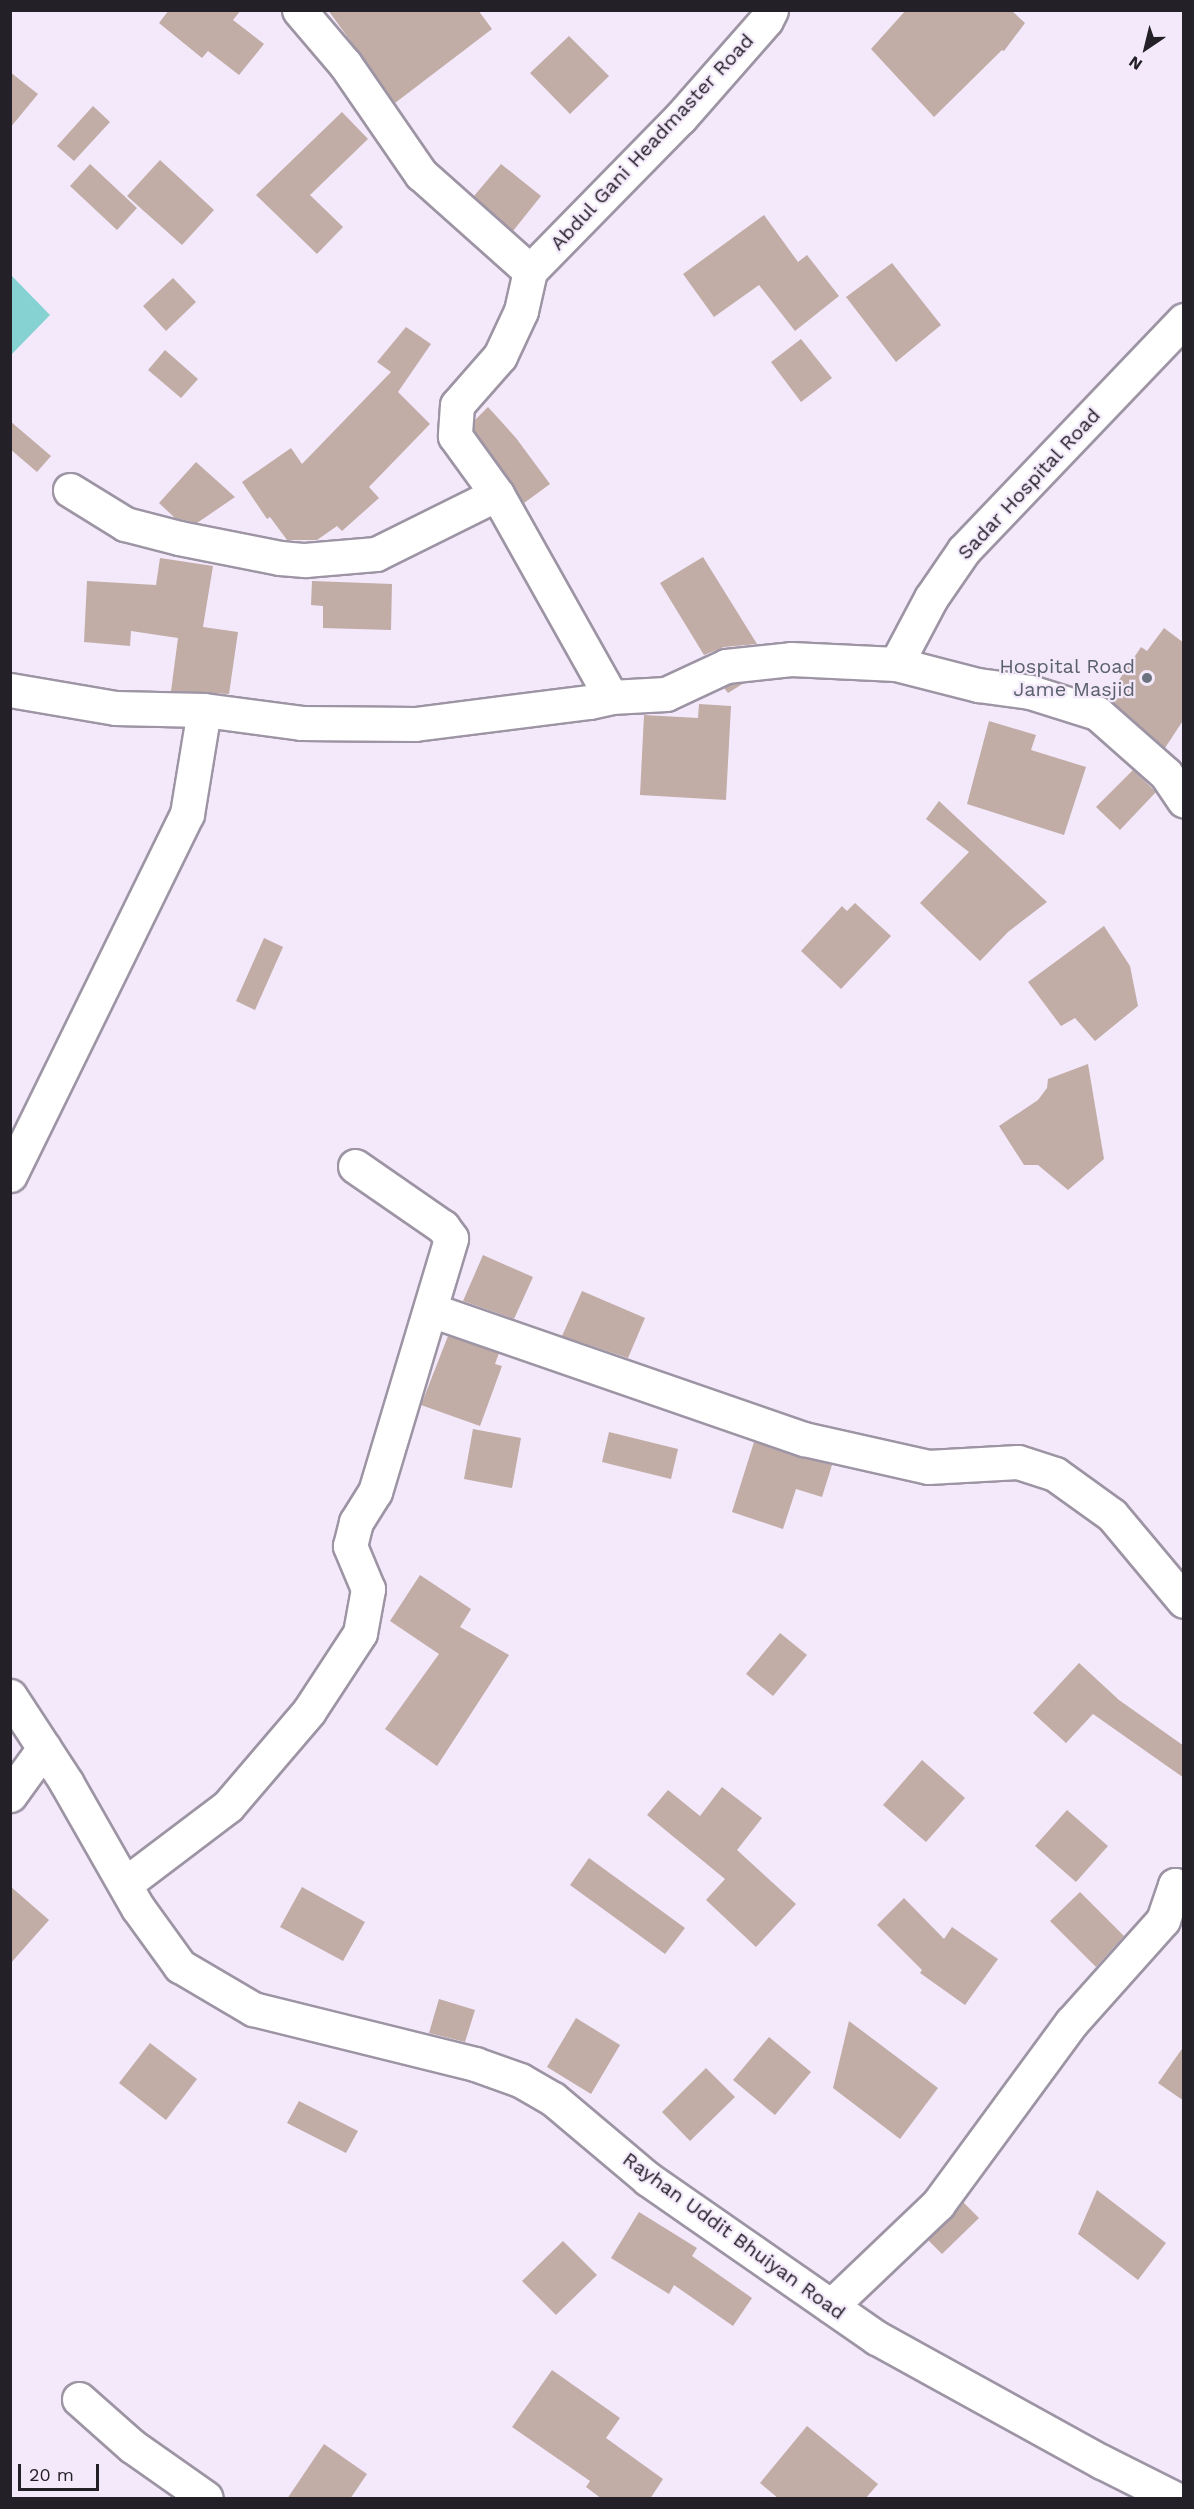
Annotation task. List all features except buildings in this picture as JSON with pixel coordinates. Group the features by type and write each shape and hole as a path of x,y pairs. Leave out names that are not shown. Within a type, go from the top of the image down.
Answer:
{"street":[{"path":"299,10 345,64 421,174 530,271 521,311 500,356 457,405 455,436 497,494 611,697"},
{"name":"Abdul Gani Headmaster Road","path":"530,271 680,118 766,20 771,10"},
{"name":"Sadar Hospital Road","path":"896,664 931,598 964,550 1184,320"},
{"path":"70,490 124,524 280,558 305,560 376,554 497,494"},
{"path":"10,690 115,708 301,723 415,724 590,702 611,697 666,694 726,666 791,659 896,664 978,684 1030,692 1097,713 1166,774 1184,801"},
{"path":"10,1175 187,814 203,715"},
{"path":"125,1884 228,1806 309,1711 360,1633 368,1589 350,1546 356,1522 375,1492 451,1238 443,1227 356,1166"},
{"path":"431,1310 804,1440 928,1467 1018,1462 1055,1474 1112,1515 1184,1601"},
{"name":"Rayhan Uddit Bhuiyan Road","path":"10,1696 44,1748 138,1908 180,1965 253,2010 475,2064 520,2080 553,2099 648,2179 877,2338 1174,2499"},
{"path":"10,1795 44,1748"},
{"path":"831,2306 938,2204 1071,2023 1163,1920 1181,1882"},
{"path":"79,2399 132,2446 206,2499"}],"shaded area":[{"path":"11,275 50,315 11,355"}],"place":[{"name":"Hospital Road Jame Masjid","path":"1147,678"}]}
